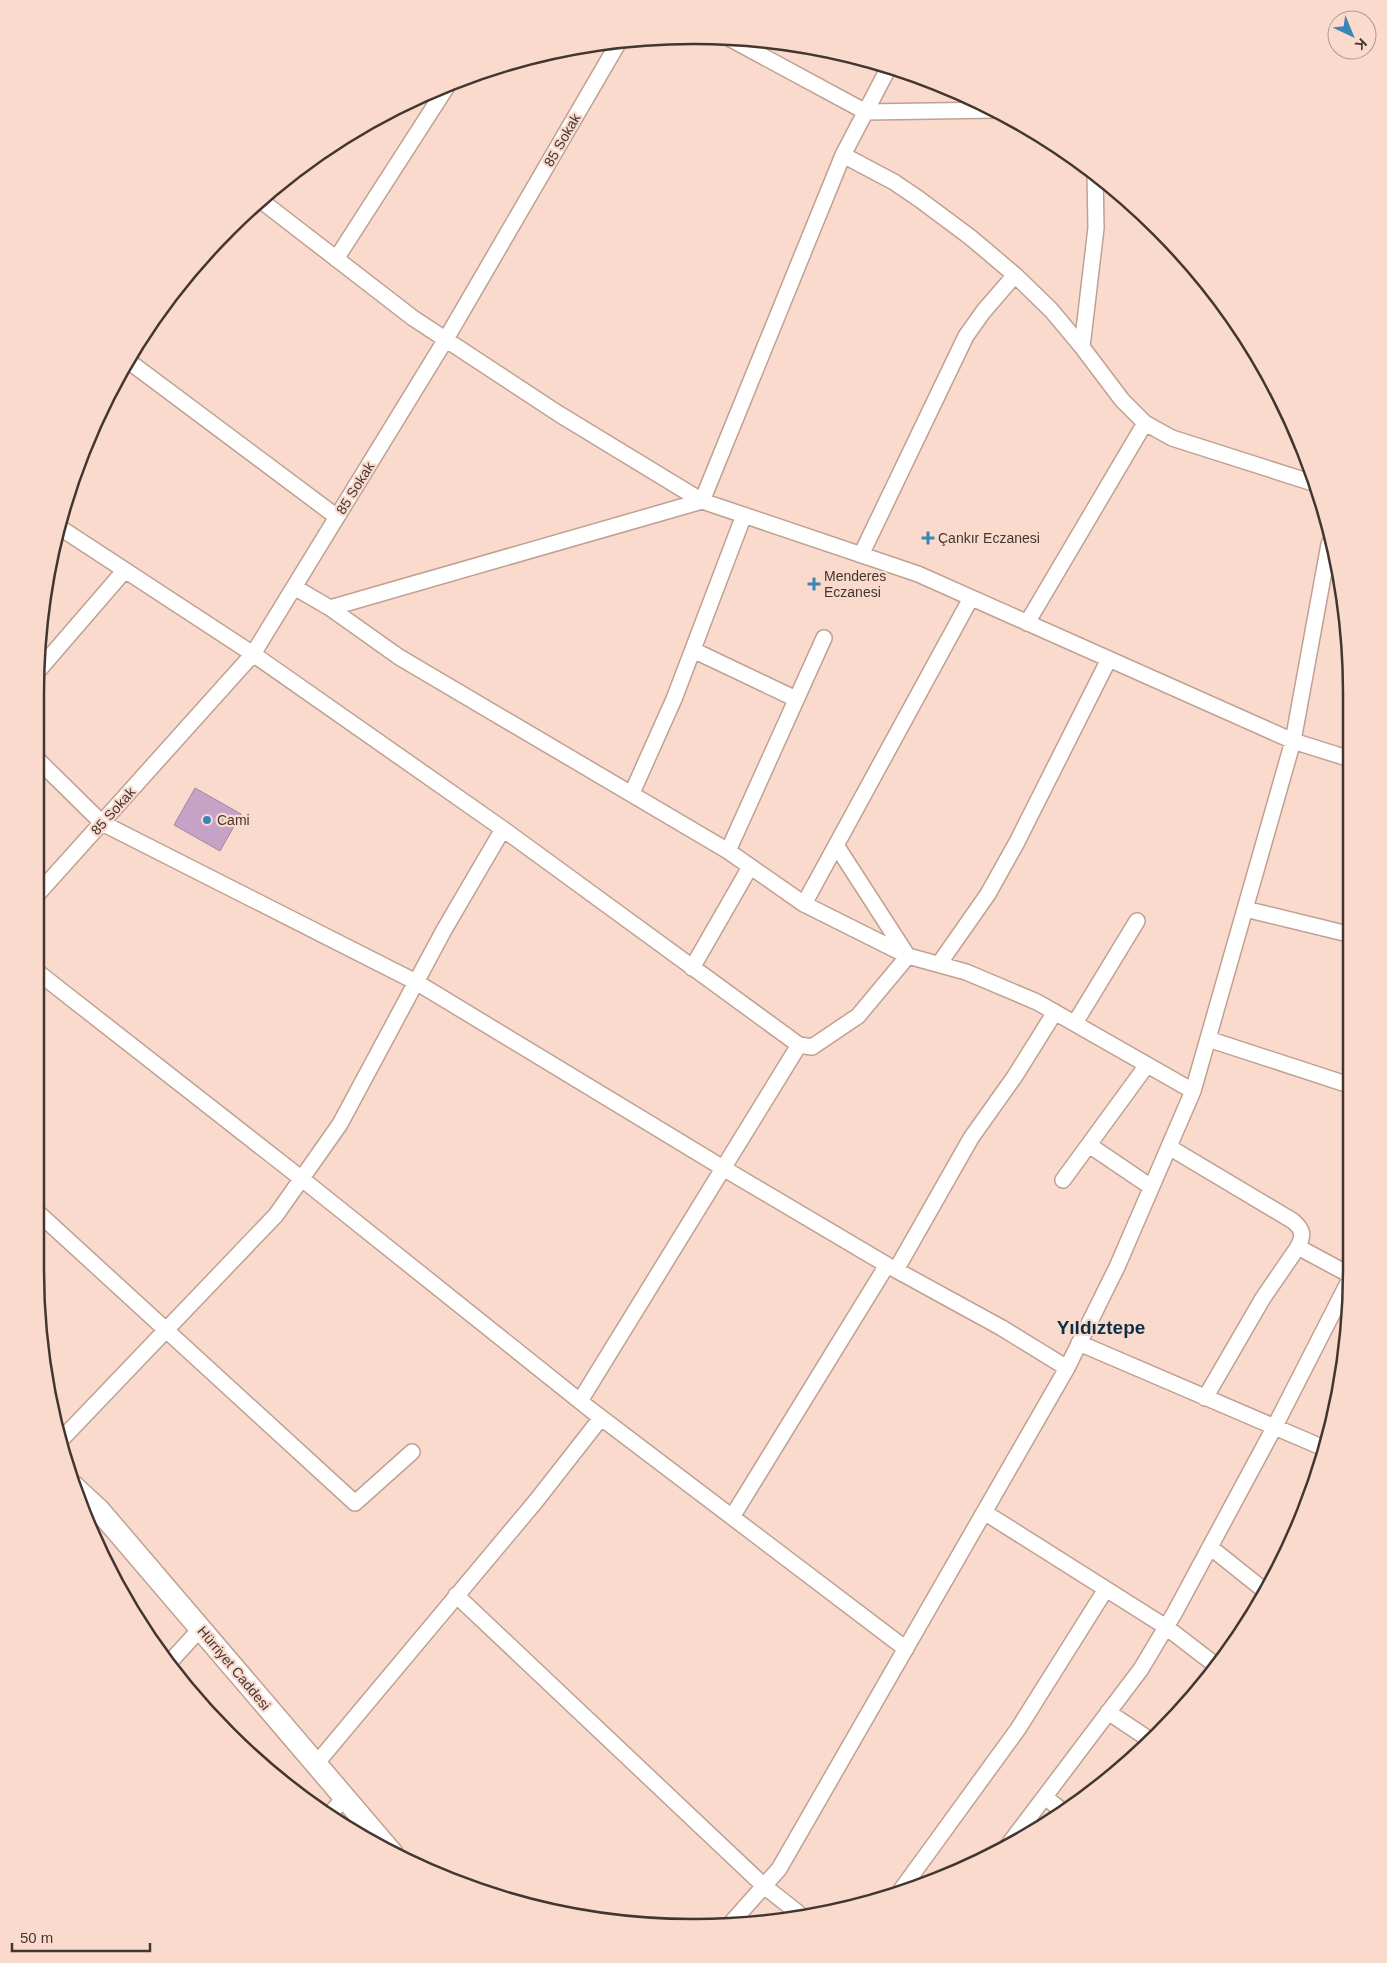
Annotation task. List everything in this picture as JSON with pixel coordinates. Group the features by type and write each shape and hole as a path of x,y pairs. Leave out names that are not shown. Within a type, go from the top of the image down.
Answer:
{"street":[{"path":"743,46 866,112 979,110"},
{"name":"85 Sokak","path":"44,887 253,654 446,339 615,48"},
{"path":"702,501 843,155 886,73"},
{"path":"336,259 442,94"},
{"path":"843,155 894,182 970,237 1015,275 1051,310 1122,400 1145,423 1172,438 1308,481"},
{"path":"1082,347 1096,228 1095,183"},
{"path":"266,204 413,318 559,414 702,501 918,574 1293,741 1343,757"},
{"path":"861,555 966,336 983,312 1015,275"},
{"path":"133,365 337,517"},
{"path":"1027,623 1145,423"},
{"path":"330,608 702,501"},
{"path":"632,793 674,699 744,516"},
{"path":"65,531 253,654 503,829 799,1045 812,1047 858,1016 908,956"},
{"path":"736,1918 779,1869 1067,1368 1117,1267 1152,1187 1193,1091 1293,741 1327,552"},
{"path":"45,663 125,570"},
{"path":"294,587 330,608 399,656 728,851 804,904 908,956 966,972 1037,1002 1193,1091"},
{"path":"804,904 971,598"},
{"path":"728,851 824,638"},
{"path":"693,650 796,700"},
{"path":"939,964 988,894 1017,842 1109,659"},
{"path":"44,766 102,823 416,982 723,1168 891,1267 1002,1328 1067,1368"},
{"path":"65,1435 276,1215 302,1179 340,1124 416,982 503,829"},
{"path":"836,845 908,956"},
{"path":"692,968 750,866"},
{"path":"1245,909 1343,933"},
{"path":"1074,1023 1137,922"},
{"path":"44,977 302,1179 601,1418 906,1649"},
{"path":"732,1517 971,1138 1015,1076 1055,1012"},
{"path":"1208,1039 1343,1083"},
{"path":"580,1401 799,1045"},
{"path":"1063,1180 1147,1065"},
{"path":"1089,1145 1152,1187"},
{"path":"1169,1147 1293,1221 1302,1229 1304,1236 1263,1298 1205,1398"},
{"path":"44,1218 355,1503 412,1452"},
{"path":"1298,1247 1343,1271"},
{"path":"1018,1832 1141,1669 1166,1627 1274,1428 1342,1294"},
{"path":"1079,1343 1318,1447"},
{"path":"316,1764 536,1501 601,1418"},
{"name":"Hürriyet Caddesi","path":"85,1497 99,1510 316,1764 338,1805 367,1831"},
{"path":"984,1512 1166,1627 1211,1662"},
{"path":"1210,1546 1260,1587"},
{"path":"906,1884 1018,1729 1106,1589"},
{"path":"456,1595 764,1886 796,1911"},
{"path":"173,1658 200,1629"},
{"path":"1108,1712 1145,1737"},
{"path":"1045,1797 1058,1807"}],"building":[{"name":"Cami","path":"195,788 241,814 220,851 174,825"}],"place":[{"name":"Çankır Eczanesi","path":"928,538"},
{"name":"Menderes Eczanesi","path":"814,584"},
{"name":"Cami","path":"207,820"}],"district":[{"name":"Yıldıztepe","path":"1101,1327"}]}
